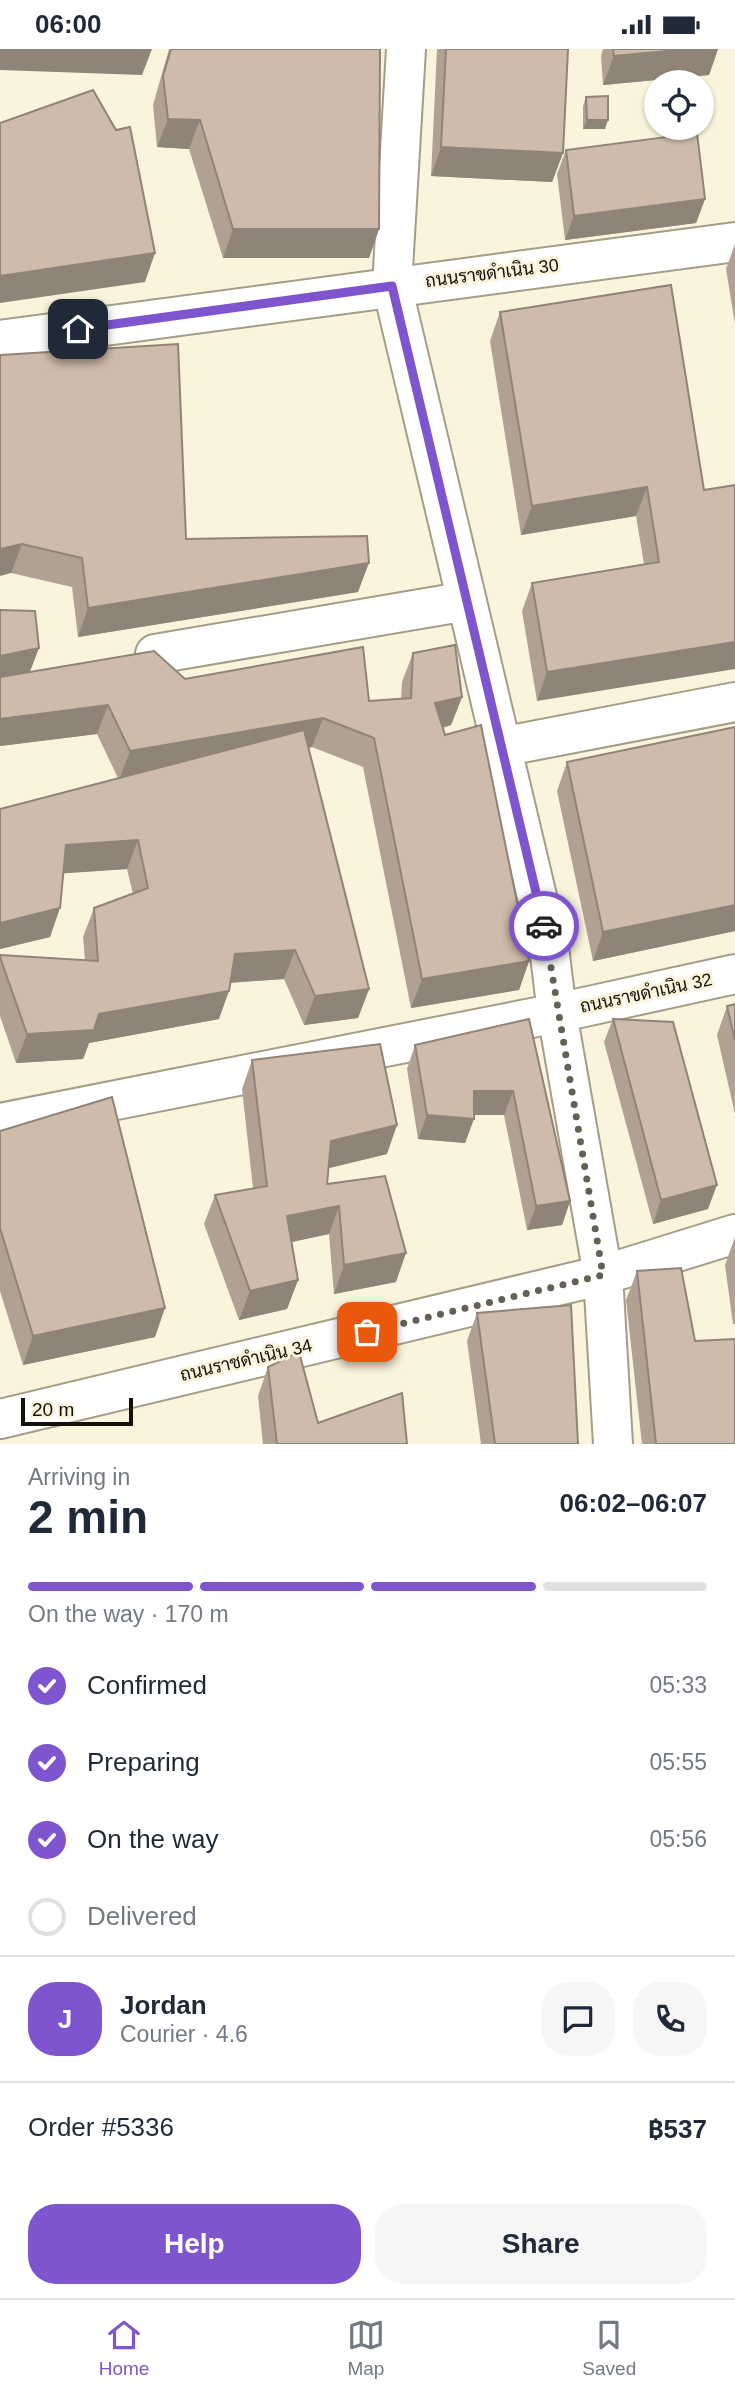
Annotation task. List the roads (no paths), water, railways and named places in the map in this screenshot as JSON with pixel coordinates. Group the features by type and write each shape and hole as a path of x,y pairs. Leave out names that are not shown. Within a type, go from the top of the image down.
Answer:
{"street":[{"path":"406,49 392,286 549,947 557,1013 603,1275 613,1444"},
{"name":"ถนนราขดำเนิน 30","path":"0,340 735,242"},
{"path":"155,655 467,601"},
{"path":"501,747 735,702"},
{"name":"ถนนราขดำเนิน 32","path":"0,1123 557,1013 735,974"},
{"name":"ถนนราชดำเนิน 34","path":"0,1419 603,1275 735,1234"}]}
